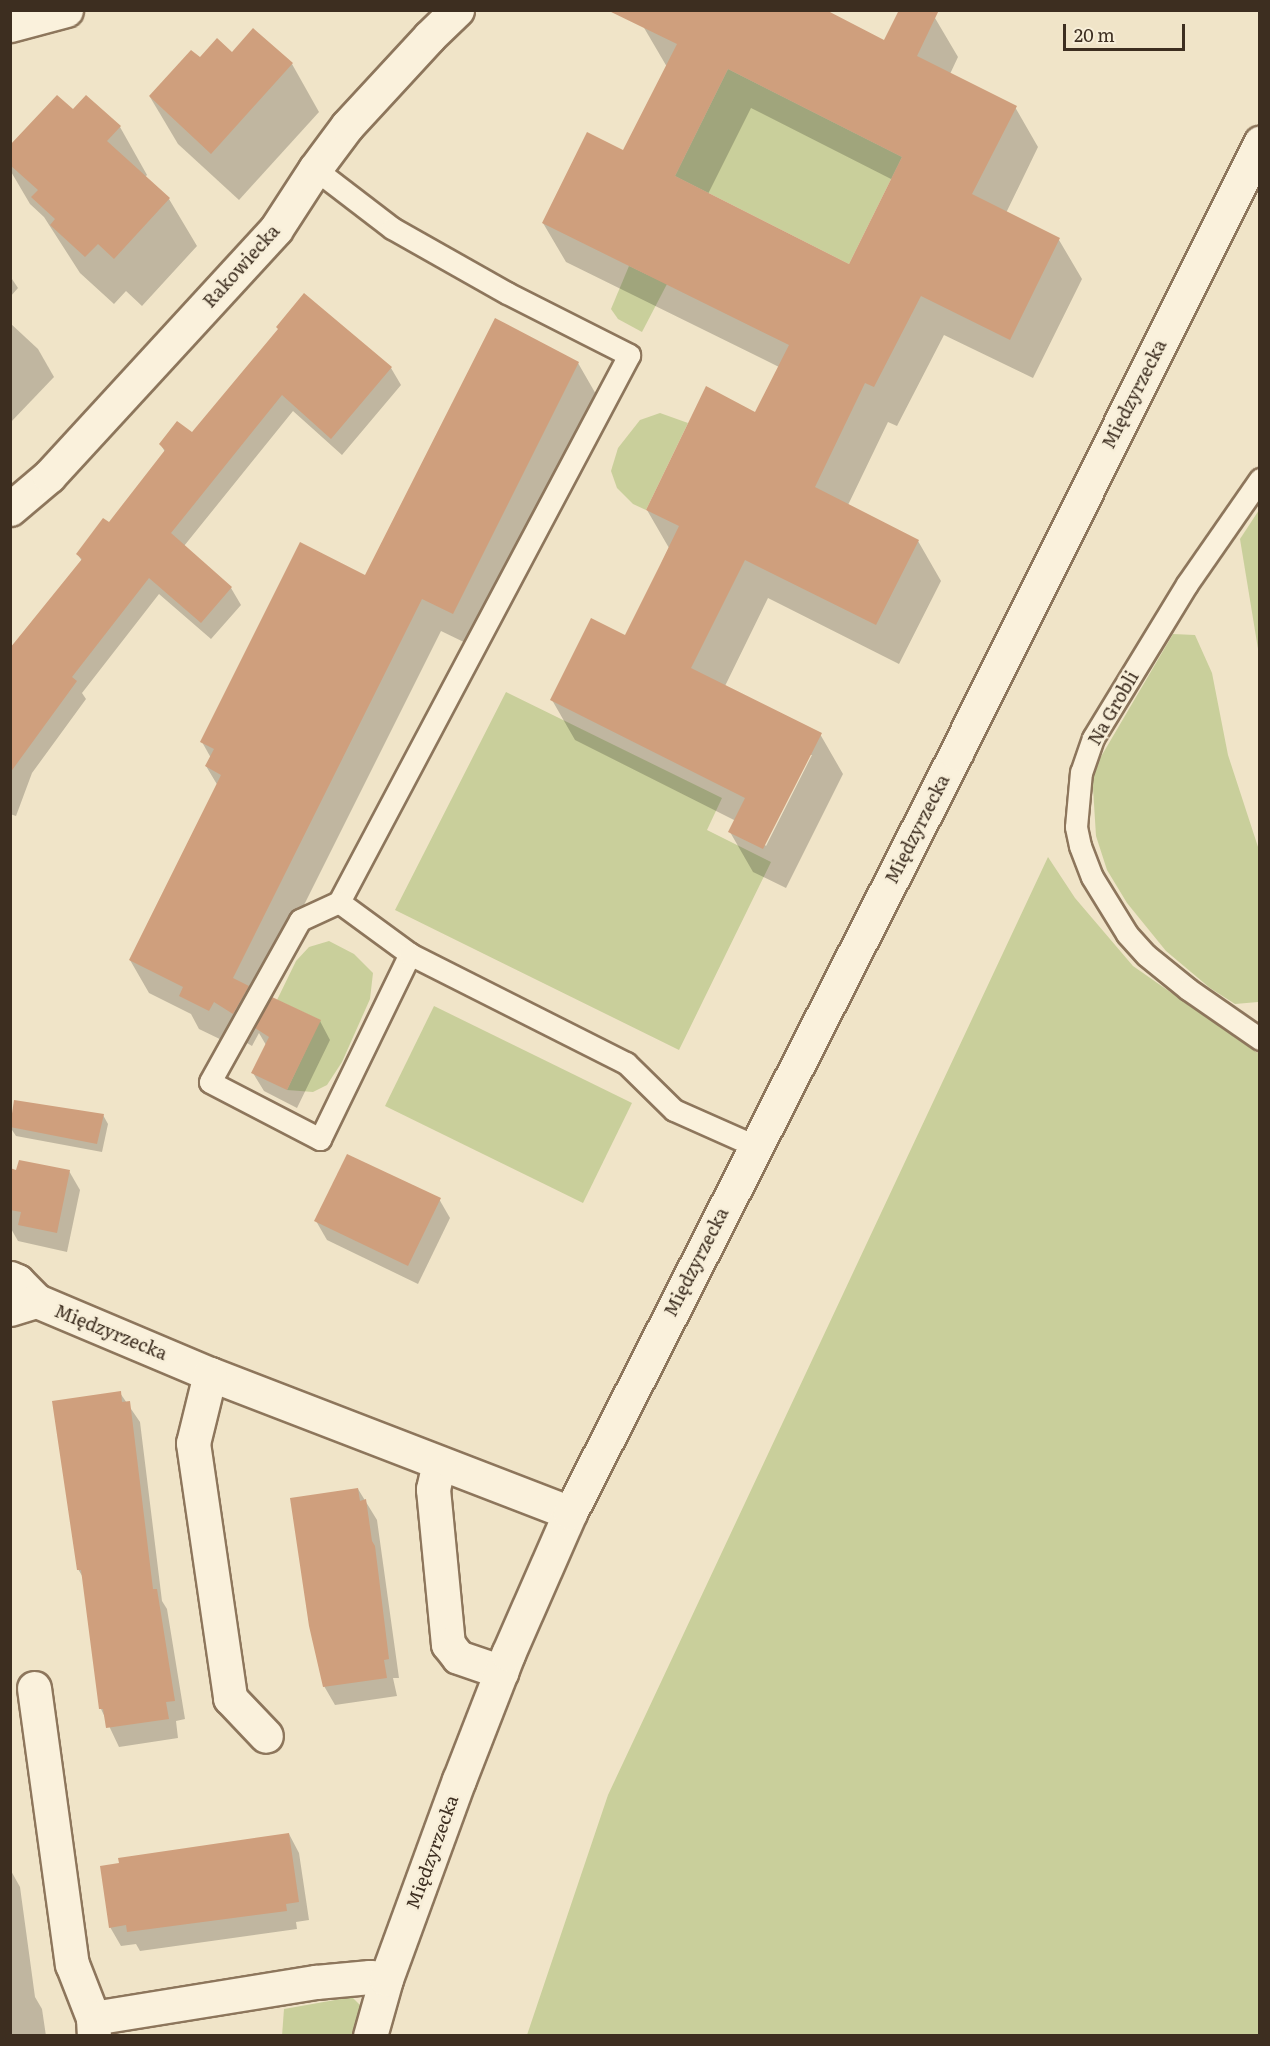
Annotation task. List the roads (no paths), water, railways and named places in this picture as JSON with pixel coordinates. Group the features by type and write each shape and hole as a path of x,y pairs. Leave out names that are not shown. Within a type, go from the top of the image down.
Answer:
{"street":[{"path":"10,26 66,10"},
{"name":"Rakowiecka","path":"10,509 49,476 276,229 315,169 347,126 457,10"},
{"name":"Międzyrzecka","path":"370,2036 386,1978 502,1672 570,1513 956,753 1260,143"},
{"path":"10,1278 17,1281 24,1305"},
{"name":"Międzyrzecka","path":"24,1305 570,1513"},
{"path":"210,1374 193,1443 230,1698 266,1736"},
{"path":"440,1463 433,1489 448,1644 458,1657 502,1672"},
{"path":"33,1688 72,1964 94,2027 316,1982 370,1977 386,1978"}],"lane":[{"path":"315,169 392,228 507,293 629,355 339,902 300,920 210,1082 320,1139 410,954"},
{"name":"Na Grobli","path":"1260,479 1187,584 1093,738 1081,772 1076,827 1092,876 1127,934 1146,955 1188,989 1260,1039"},
{"path":"339,902 410,954 626,1063 674,1110 755,1146"}]}
